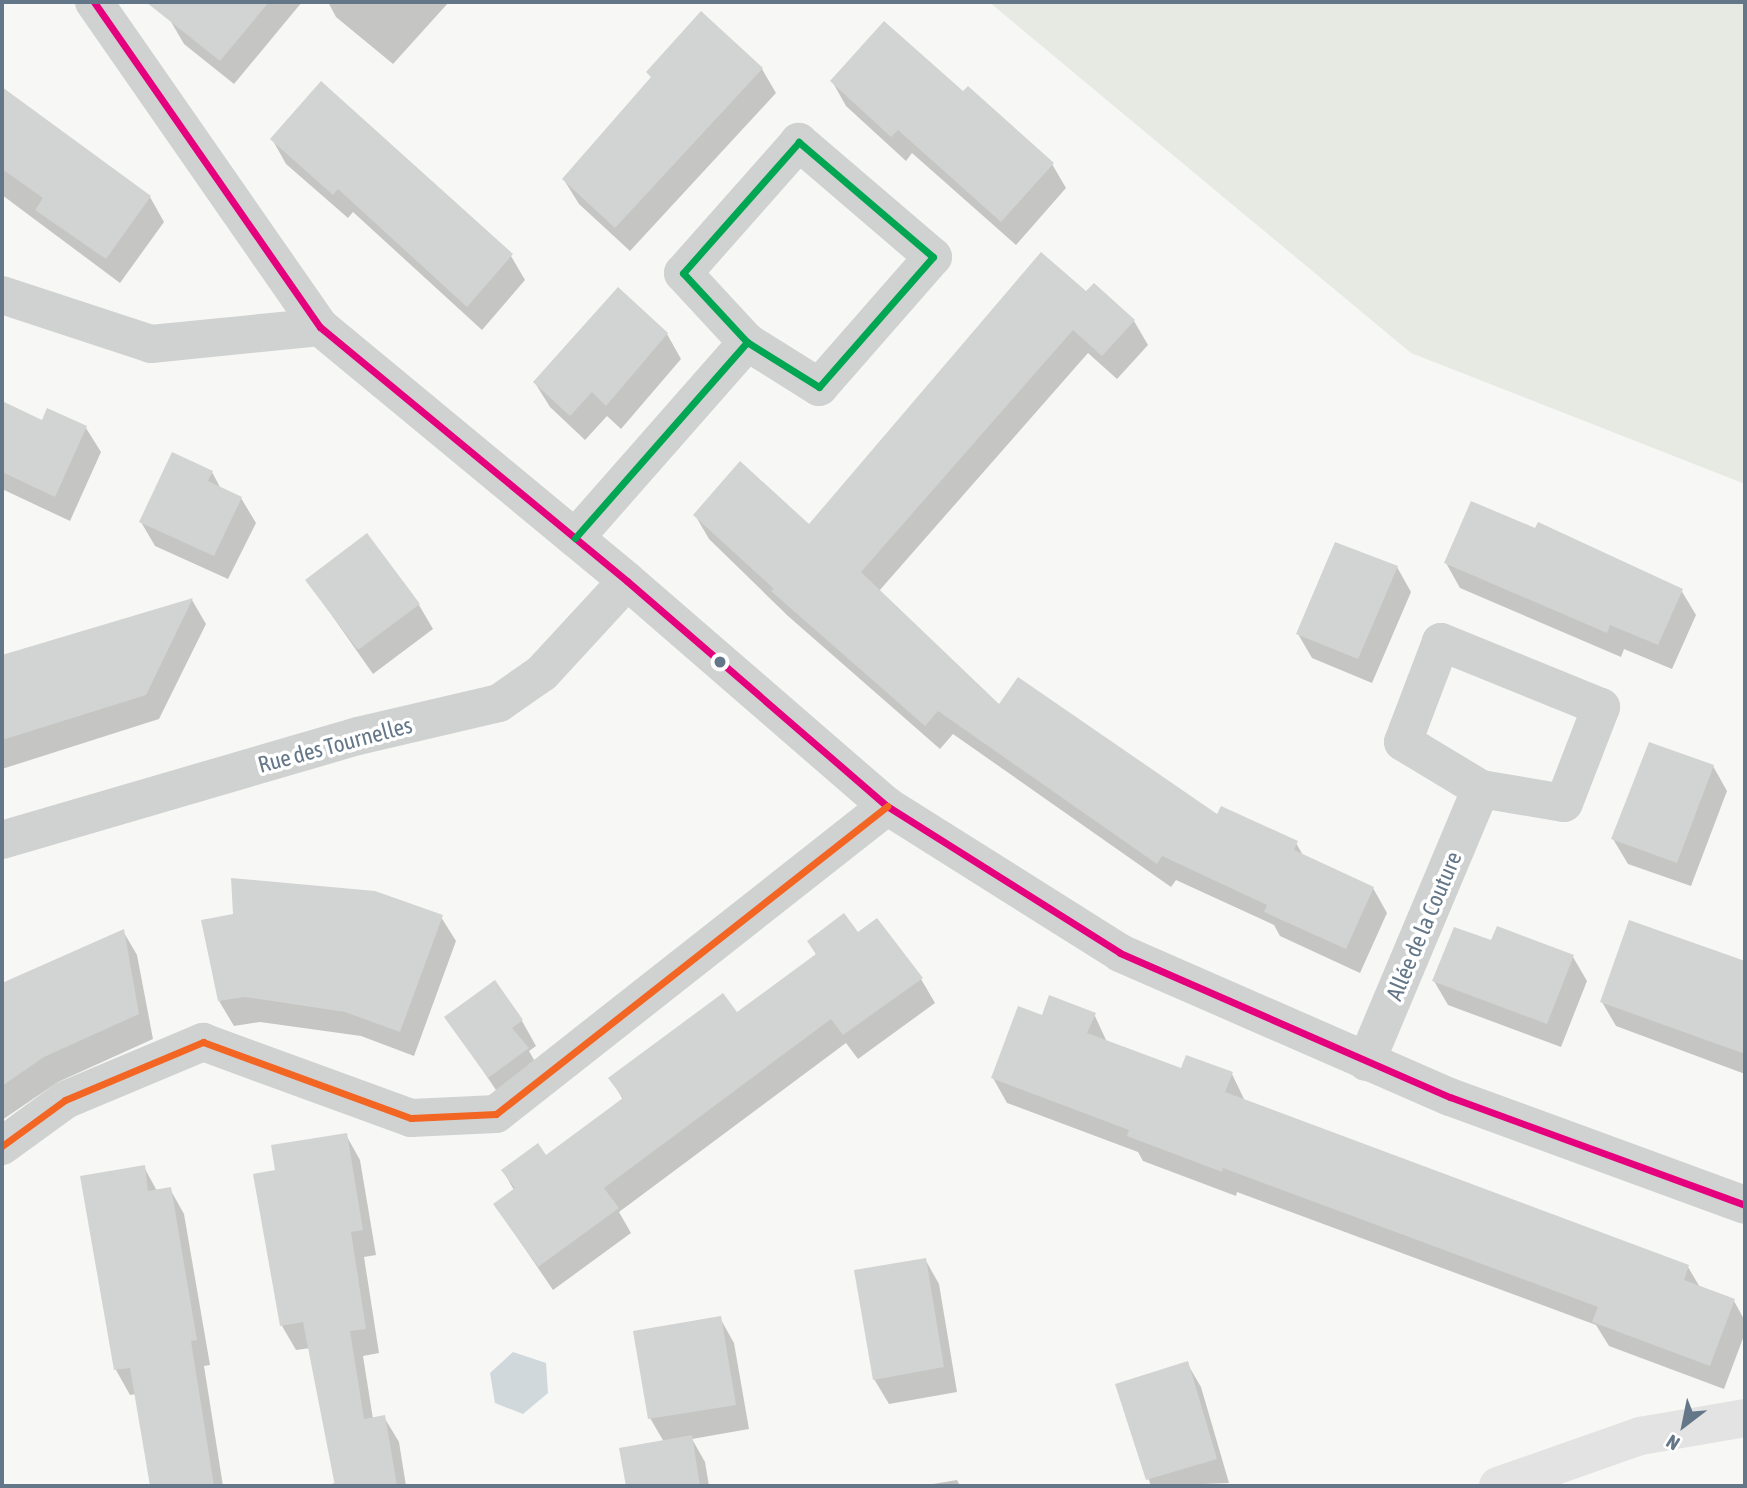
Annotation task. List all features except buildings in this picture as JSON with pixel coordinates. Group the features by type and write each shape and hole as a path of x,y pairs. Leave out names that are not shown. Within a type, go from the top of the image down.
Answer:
{"street":[{"path":"94,2 320,327 627,581 887,806 1120,953 1366,1062 1745,1205"},
{"path":"799,142 933,257 819,387 747,342 683,273 799,142"},
{"path":"2,295 151,344 320,327"},
{"path":"575,538 747,342"},
{"name":"Rue des Tournelles","path":"2,840 359,736 499,704 541,673 627,581"},
{"path":"1441,642 1601,707 1564,803 1481,789 1403,742 1441,642"},
{"name":"Allée de la Couture","path":"1366,1062 1481,789"},
{"path":"2,1146 65,1100 203,1042 411,1118 496,1114 887,806"},
{"path":"1497,1486 1640,1436 1745,1418"}],"shaded area":[{"path":"989,2 1745,2 1745,484 1411,353"},
{"path":"513,1352 546,1363 548,1393 523,1414 495,1403 490,1373"}],"transit line":[{"path":"94,2 320,327 627,581 887,806 1120,953 1450,1097 1745,1205"},
{"path":"575,538 747,342 819,387 933,257 799,142 683,273 747,342"},
{"path":"2,1146 65,1100 203,1042 411,1118 496,1114 887,806"}]}
